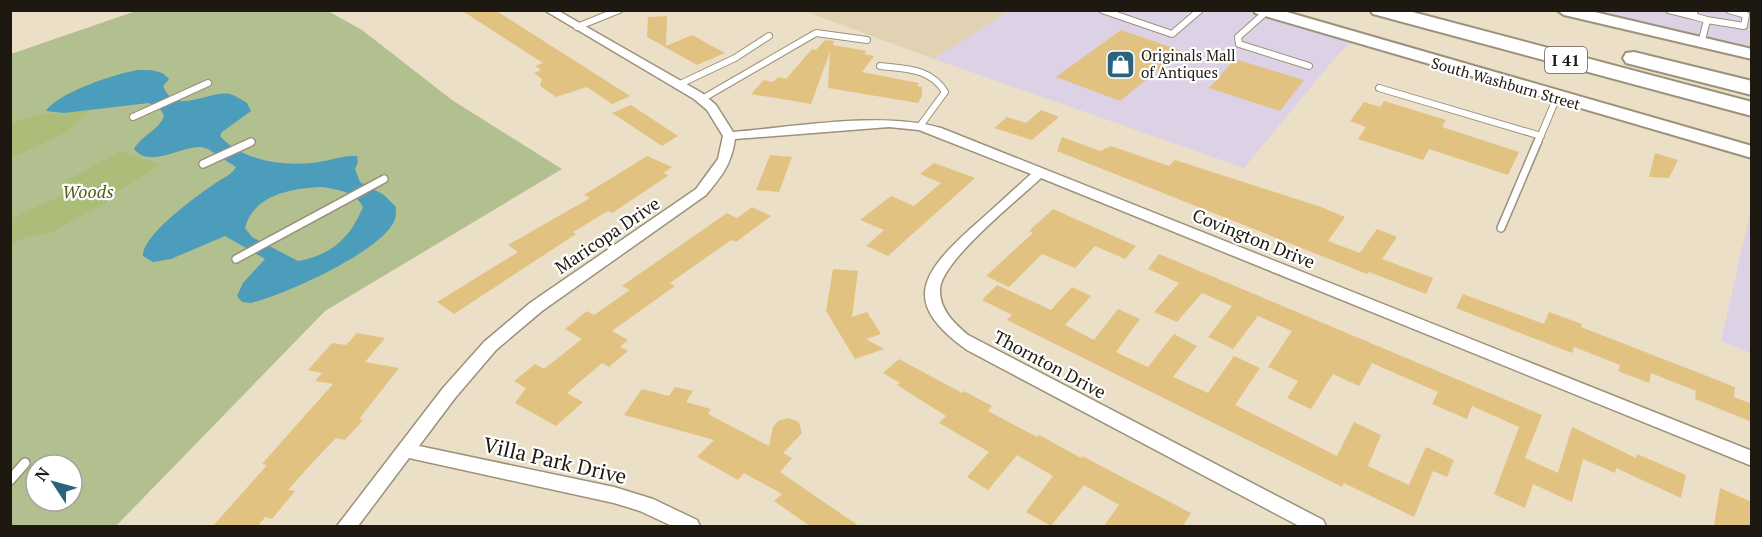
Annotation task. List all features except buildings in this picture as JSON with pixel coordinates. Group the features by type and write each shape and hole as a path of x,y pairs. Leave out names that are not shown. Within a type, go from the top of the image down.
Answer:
{"highway":[{"name":"I 41","path":"1380,10 1752,109"},
{"name":"I 41","path":"1451,10 1752,88"}],"street":[{"path":"549,10 702,99 712,108 729,136"},
{"path":"1564,10 1701,44 1752,54"},
{"name":"South Washburn Street","path":"1263,11 1752,152"},
{"name":"Covington Drive","path":"729,136 889,123 920,126 1752,459"},
{"name":"Maricopa Drive","path":"347,526 468,368 513,326 701,192 716,176 725,159 729,136"},
{"name":"Thornton Drive","path":"1039,172 943,263 932,287 933,303 941,320 955,334 973,346 1316,526"},
{"name":"Villa Park Drive","path":"405,450 614,495 646,505 690,526"}],"lane":[{"path":"578,27 619,10"},
{"path":"1102,10 1172,33 1200,10"},
{"path":"1669,10 1694,13 1707,20 1744,26 1746,15 1729,10"},
{"path":"1263,11 1238,37 1239,44 1309,66"},
{"path":"1701,44 1707,20"},
{"path":"702,99 816,33 867,40"},
{"path":"678,85 735,58 769,36"},
{"path":"880,66 931,74 942,85 945,92 943,96 920,126"},
{"path":"133,117 208,82"},
{"path":"1379,88 1540,136"},
{"path":"1501,228 1557,97"},
{"path":"203,164 251,142"},
{"path":"236,259 282,231 346,202 384,180"},
{"path":"10,480 24,464"}],"shaded area":[{"path":"1009,10 934,59 804,11"},
{"path":"1009,11 1261,11 1354,39 1334,59 1244,168 934,59"},
{"path":"1590,11 1751,11 1751,47 1684,33"},
{"path":"1751,209 1751,353 1721,341"}],"green space":[{"path":"136,11 328,11 362,30 452,100 562,169 325,311 116,526 11,526 11,54"},
{"name":"Woods","path":"88,111 67,132 11,158 11,123 41,114"},
{"name":"Woods","path":"121,151 160,165 112,195 104,204 49,233 25,237 11,244 11,219 66,193 66,181"}],"water":[{"path":"147,70 162,73 169,79 163,86 176,100 193,100 212,95 230,94 247,103 251,111 222,132 220,136 239,151 250,156 262,160 299,164 357,156 358,162 355,169 360,182 384,195 396,207 396,217 393,223 382,237 367,249 328,272 251,303 242,302 237,296 243,283 265,259 225,236 171,259 153,262 143,256 145,247 152,237 184,206 229,175 236,167 201,147 157,157 140,155 134,149 158,126 164,116 161,110 149,103 64,113 46,111 52,104 74,91 128,72","holes":["322,187 351,194 363,207 346,236 321,254 298,261 252,237 245,228 249,217 265,201 298,189"]}],"place":[{"name":"Originals Mall of Antiques","path":"1120,64"}]}
